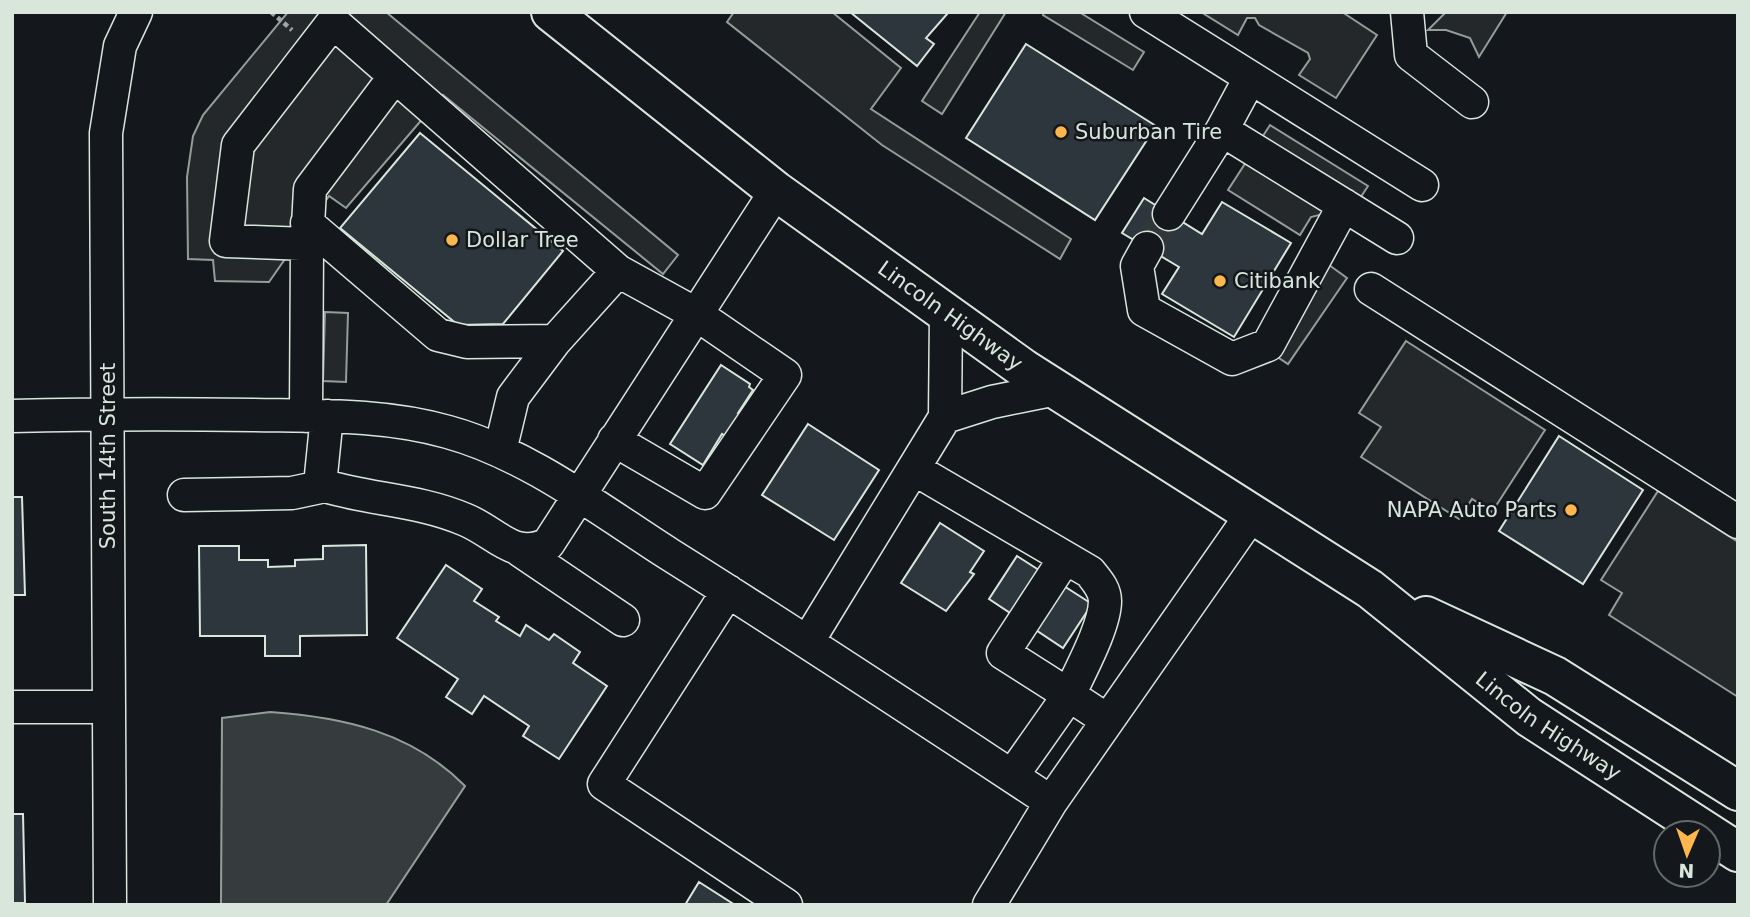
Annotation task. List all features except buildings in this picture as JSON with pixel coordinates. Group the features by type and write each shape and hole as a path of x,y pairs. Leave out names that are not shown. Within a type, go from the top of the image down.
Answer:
{"main road":[{"name":"Lincoln Highway","path":"551,12 588,28 776,191 946,313 1056,389 1370,589 1529,718 1738,852"},
{"name":"Lincoln Highway","path":"1370,589 1555,676 1738,791"}],"street":[{"name":"South 14th Street","path":"110,905 106,133 120,46 136,12"},
{"path":"1146,12 1422,185"},
{"path":"1408,12 1411,55 1472,102"},
{"path":"555,341 467,342 438,335 307,234 226,242 238,145 333,22 618,271 696,314 785,375 705,493 614,440"},
{"path":"325,486 321,475 316,416 307,234 310,189 395,76"},
{"path":"1169,214 1251,78"},
{"path":"1222,130 1396,238"},
{"path":"521,551 536,550 548,544 776,191"},
{"path":"1147,248 1137,266 1144,310 1232,359 1268,345 1343,205"},
{"path":"500,451 513,397 555,341 618,271"},
{"path":"1371,289 1738,522"},
{"path":"808,641 946,417 946,313"},
{"path":"946,417 992,402 1056,389"},
{"path":"12,416 107,413 316,416 409,423 450,433 500,451 578,495 808,641 1051,802"},
{"path":"914,469 1090,572 1101,586 1105,601 1069,695 1013,776"},
{"path":"184,495 292,493 325,486 430,505 469,521 521,551 623,620"},
{"path":"989,905 1051,802 1252,514"},
{"path":"1065,558 1003,653 1107,720"},
{"path":"728,591 604,784 786,905"},
{"path":"12,707 109,708"}],"shaded area":[{"path":"288,12 386,12 678,255 663,274 443,95 346,208 329,196 269,282 215,281 213,260 188,259 187,177 193,136 203,115"},
{"path":"734,12 832,12 901,68 871,109 1071,239 1060,259 882,145 727,22"},
{"path":"980,12 1006,12 942,114 922,101"},
{"path":"1044,12 1079,12 1144,52 1133,70 1043,15"},
{"path":"1201,12 1342,12 1377,35 1336,98 1299,75 1310,59 1308,53 1259,25 1255,18 1247,18 1238,35"},
{"path":"1446,12 1507,12 1479,57 1470,38 1446,30 1428,30"},
{"path":"1270,125 1368,186 1355,206 1311,217 1300,235 1228,190"},
{"path":"1329,265 1347,278 1288,364 1270,352"},
{"path":"325,312 348,313 346,382 323,381"},
{"path":"1406,341 1545,430 1492,512 1472,499 1459,519 1361,457 1381,427 1359,413"},
{"path":"1658,491 1738,542 1738,697 1609,615 1622,593 1601,580"},
{"path":"270,712 350,723 399,740 422,752 465,786 386,905 221,905 222,718"}],"tunnel":[{"path":"1147,248 1169,214"}],"place":[{"name":"Suburban Tire","path":"1061,132"},
{"name":"Dollar Tree","path":"452,240"},
{"name":"Citibank","path":"1220,281"},
{"name":"NAPA Auto Parts","path":"1571,510"}]}
